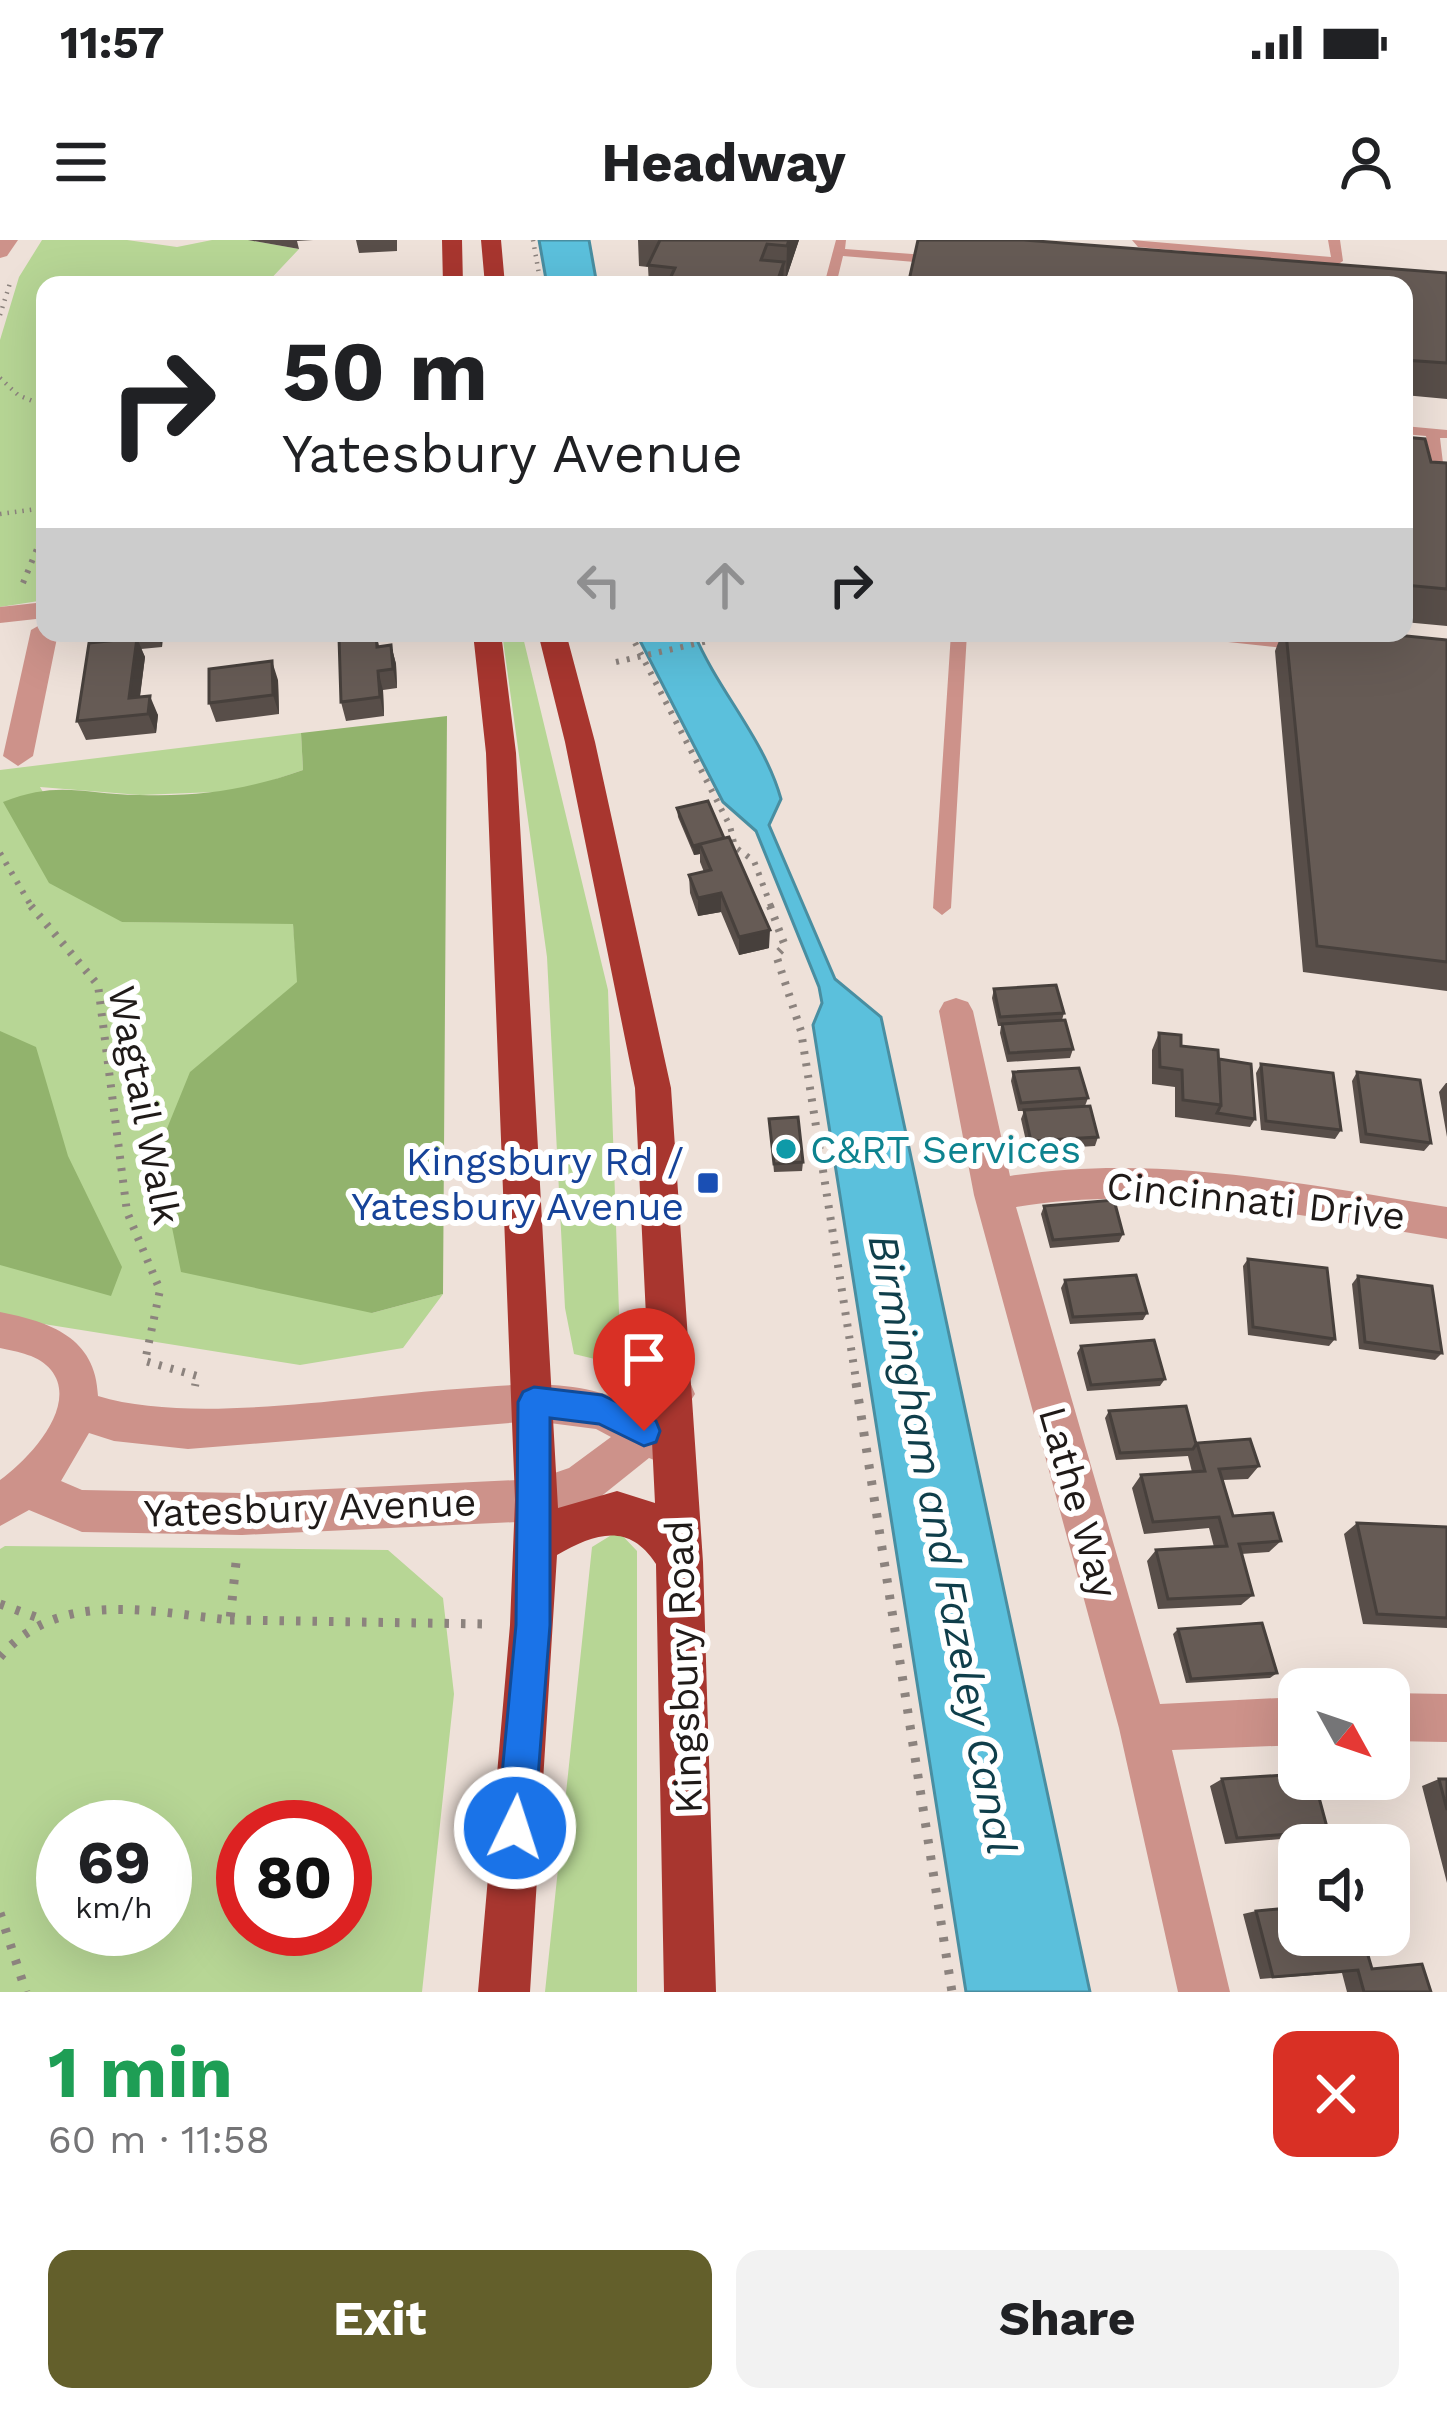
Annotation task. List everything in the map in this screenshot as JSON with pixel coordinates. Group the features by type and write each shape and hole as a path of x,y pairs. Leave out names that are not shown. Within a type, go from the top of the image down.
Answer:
{"highway":[{"path":"452,240 453,276"},
{"path":"491,240 494,276"},
{"path":"488,642 501,753 536,1521 533,1625 504,1992"},
{"name":"Kingsbury Road","path":"554,642 653,1088 674,1394 660,1442 681,1562 691,1992"},
{"path":"536,1521 619,1511 646,1518 663,1530 681,1562"}],"street":[{"path":"0,252 8,240"},
{"path":"0,615 36,611"},
{"path":"17,756 42,642"},
{"name":"Lathe Way","path":"956,1011 993,1195 1143,1728 1204,1992"},
{"name":"Cincinnati Drive","path":"993,1195 1043,1184 1152,1180 1447,1222"},
{"path":"0,1330 28,1332 52,1342 70,1360 79,1384 78,1410 62,1450 15,1496"},
{"path":"78,1410 114,1420 188,1429 534,1402 602,1410 660,1442"},
{"name":"Yatesbury Avenue","path":"15,1496 82,1511 536,1521 660,1442"},
{"path":"1410,1717 1447,1718"},
{"path":"1143,1728 1278,1722"}],"lane":[{"path":"1138,240 1138,244 1337,261 1334,240"},
{"path":"840,245 961,248"},
{"path":"840,245 952,261"},
{"path":"832,276 840,245"},
{"path":"1440,434 1441,485"},
{"path":"942,908 958,642"},
{"path":"1280,642 1330,647"}],"path":[{"path":"533,240 539,276"},
{"path":"0,378 18,395 36,402"},
{"path":"0,514 36,509"},
{"path":"635,642 730,826 735,847 754,861 784,946 776,955 801,1031 952,1992"},
{"path":"616,662 704,642"},
{"name":"Wagtail Walk","path":"0,853 23,897 98,985 127,1212 160,1290 145,1361 197,1376 188,1429"},
{"path":"230,1620 242,1514"},
{"path":"0,1604 46,1620"},
{"path":"0,1657 9,1642 46,1620 85,1609 230,1620 533,1625"},
{"path":"0,1912 26,1992"}],"green space":[{"path":"42,240 127,240 177,247 249,240 299,249 274,276 36,276 36,601 0,607 0,340 19,277"},
{"path":"503,642 524,642 608,990 620,1342 599,1360 574,1354 565,1308 547,957"},
{"path":"447,716 443,1294 372,1313 181,1272 157,1153 190,1072 297,982 293,924 122,922 49,883 3,802 40,791 161,795 242,787 303,770 301,733"},
{"path":"301,733 303,770 241,791 140,795 40,787 122,922 293,923 298,982 191,1072 372,1313 443,1294 403,1348 300,1365 0,1317 0,770"},
{"path":"0,1031 36,1047 68,1156 122,1267 111,1296 0,1265"},
{"path":"618,1531 637,1551 637,1992 545,1992 592,1547"},
{"path":"0,1549 388,1550 443,1598 454,1694 422,1992 0,1992"}],"water":[{"path":"539,240 589,240 595,276 545,276"},
{"name":"Birmingham and Fazeley Canal","path":"641,642 698,642 773,777 781,799 769,825 835,979 881,1017 1090,1992 966,1992 813,1025 822,1003 819,987 756,831 723,802"}],"building":[{"path":"660,240 789,240 787,246 767,244 761,260 784,262 779,276 671,276 675,268 648,265"},
{"path":"918,240 1024,240 1447,273 1447,363 1413,361 1413,276 910,276"},
{"path":"1413,438 1425,439 1431,462 1447,463 1447,589 1413,586"},
{"path":"1413,637 1447,640 1447,962 1317,946 1287,642 1413,642"},
{"path":"136,642 129,698 150,696 148,714 77,721 89,643"},
{"path":"339,642 391,645 393,669 378,671 380,697 341,702"},
{"path":"272,661 273,695 209,703 209,669"},
{"path":"708,801 724,838 693,846 677,808"},
{"path":"729,837 770,930 739,937 721,893 698,898 689,875 711,870 700,844"},
{"path":"1056,985 1064,1013 1000,1017 994,989"},
{"path":"1065,1020 1073,1049 1009,1053 1002,1024"},
{"path":"1159,1033 1181,1035 1181,1046 1218,1050 1221,1105 1183,1100 1182,1070 1160,1067"},
{"path":"1219,1059 1251,1064 1255,1119 1217,1113 1221,1105"},
{"path":"1261,1064 1333,1073 1341,1130 1266,1121"},
{"path":"1079,1068 1088,1098 1021,1103 1013,1072"},
{"path":"1357,1072 1420,1080 1431,1143 1366,1134"},
{"path":"1090,1106 1098,1137 1031,1141 1024,1110"},
{"name":"C&RT Services","path":"798,1117 803,1162 774,1164 769,1119"},
{"path":"1114,1200 1123,1234 1053,1240 1044,1206"},
{"path":"1248,1259 1327,1268 1335,1339 1253,1327"},
{"path":"1136,1275 1147,1313 1073,1317 1065,1280"},
{"path":"1358,1276 1432,1286 1442,1353 1365,1342"},
{"path":"1154,1340 1165,1379 1091,1385 1081,1346"},
{"path":"1186,1406 1196,1444 1193,1449 1120,1453 1109,1411"},
{"path":"1250,1439 1259,1466 1219,1469 1233,1516 1273,1513 1281,1541 1239,1544 1253,1595 1168,1599 1156,1550 1227,1546 1219,1517 1153,1522 1141,1475 1205,1471 1197,1443"},
{"path":"1357,1523 1447,1527 1447,1618 1377,1614"},
{"path":"1262,1623 1277,1673 1191,1679 1178,1629"},
{"path":"1278,1775 1278,1800 1320,1800 1326,1824 1278,1824 1278,1835 1237,1838 1222,1779"},
{"path":"1439,1779 1447,1779 1447,1810"},
{"path":"1278,1909 1278,1956 1368,1956 1372,1969 1422,1964 1431,1992 1364,1992 1358,1970 1273,1977 1256,1911"}],"place":[{"name":"C&RT Services","path":"786,1149"},
{"name":"Kingsbury Rd / Yatesbury Avenue","path":"708,1183"}],"route":[{"path":"515,1828 533,1625 534,1402 602,1410 644,1431"}]}
